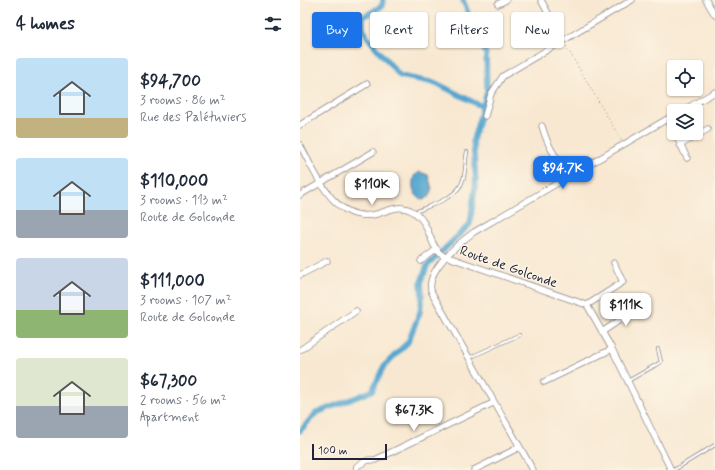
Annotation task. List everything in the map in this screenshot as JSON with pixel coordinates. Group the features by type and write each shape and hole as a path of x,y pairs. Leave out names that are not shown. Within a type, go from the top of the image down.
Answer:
{"street":[{"path":"498,4 506,0"},
{"path":"541,0 547,12"},
{"path":"564,40 632,0"},
{"path":"706,0 715,14"},
{"path":"485,116 491,94 503,76 551,48"},
{"path":"300,125 367,84"},
{"path":"694,104 715,92"},
{"path":"533,470 493,403 430,287 431,278 446,257 474,232 667,120"},
{"path":"542,126 551,149 566,169 572,174"},
{"path":"680,145 708,129"},
{"path":"678,140 687,158"},
{"path":"300,145 321,182 338,204 346,211 356,215 370,215 398,208 408,209 414,213"},
{"path":"300,195 373,152"},
{"name":"Route de Golconde","path":"414,213 426,225 437,249 446,257 587,306"},
{"path":"421,261 437,249"},
{"path":"300,275 327,261"},
{"path":"614,263 624,282 587,306 612,349 672,470"},
{"path":"300,350 356,311"},
{"path":"602,332 629,314 646,313"},
{"path":"544,382 612,349"},
{"path":"356,470 357,466 368,460 375,460 493,403"},
{"path":"474,470 520,447"}],"lane":[{"path":"414,213 443,200 458,188 464,178 467,152"},
{"path":"468,358 519,335"},
{"path":"628,382 661,362 658,350"},
{"path":"672,470 715,445"}],"path":[{"path":"564,43 623,144"}],"water":[{"path":"420,172 428,175 432,189 430,196 423,200 417,196 413,187 414,176"}],"waterway":[{"path":"383,0 382,6 363,17 363,28 368,38 400,76 436,83 483,107"},
{"path":"300,431 316,413 372,391 384,366 408,342 420,312 422,297 421,282 427,266 470,224 476,181 473,140 487,92 486,54 463,0"}]}
